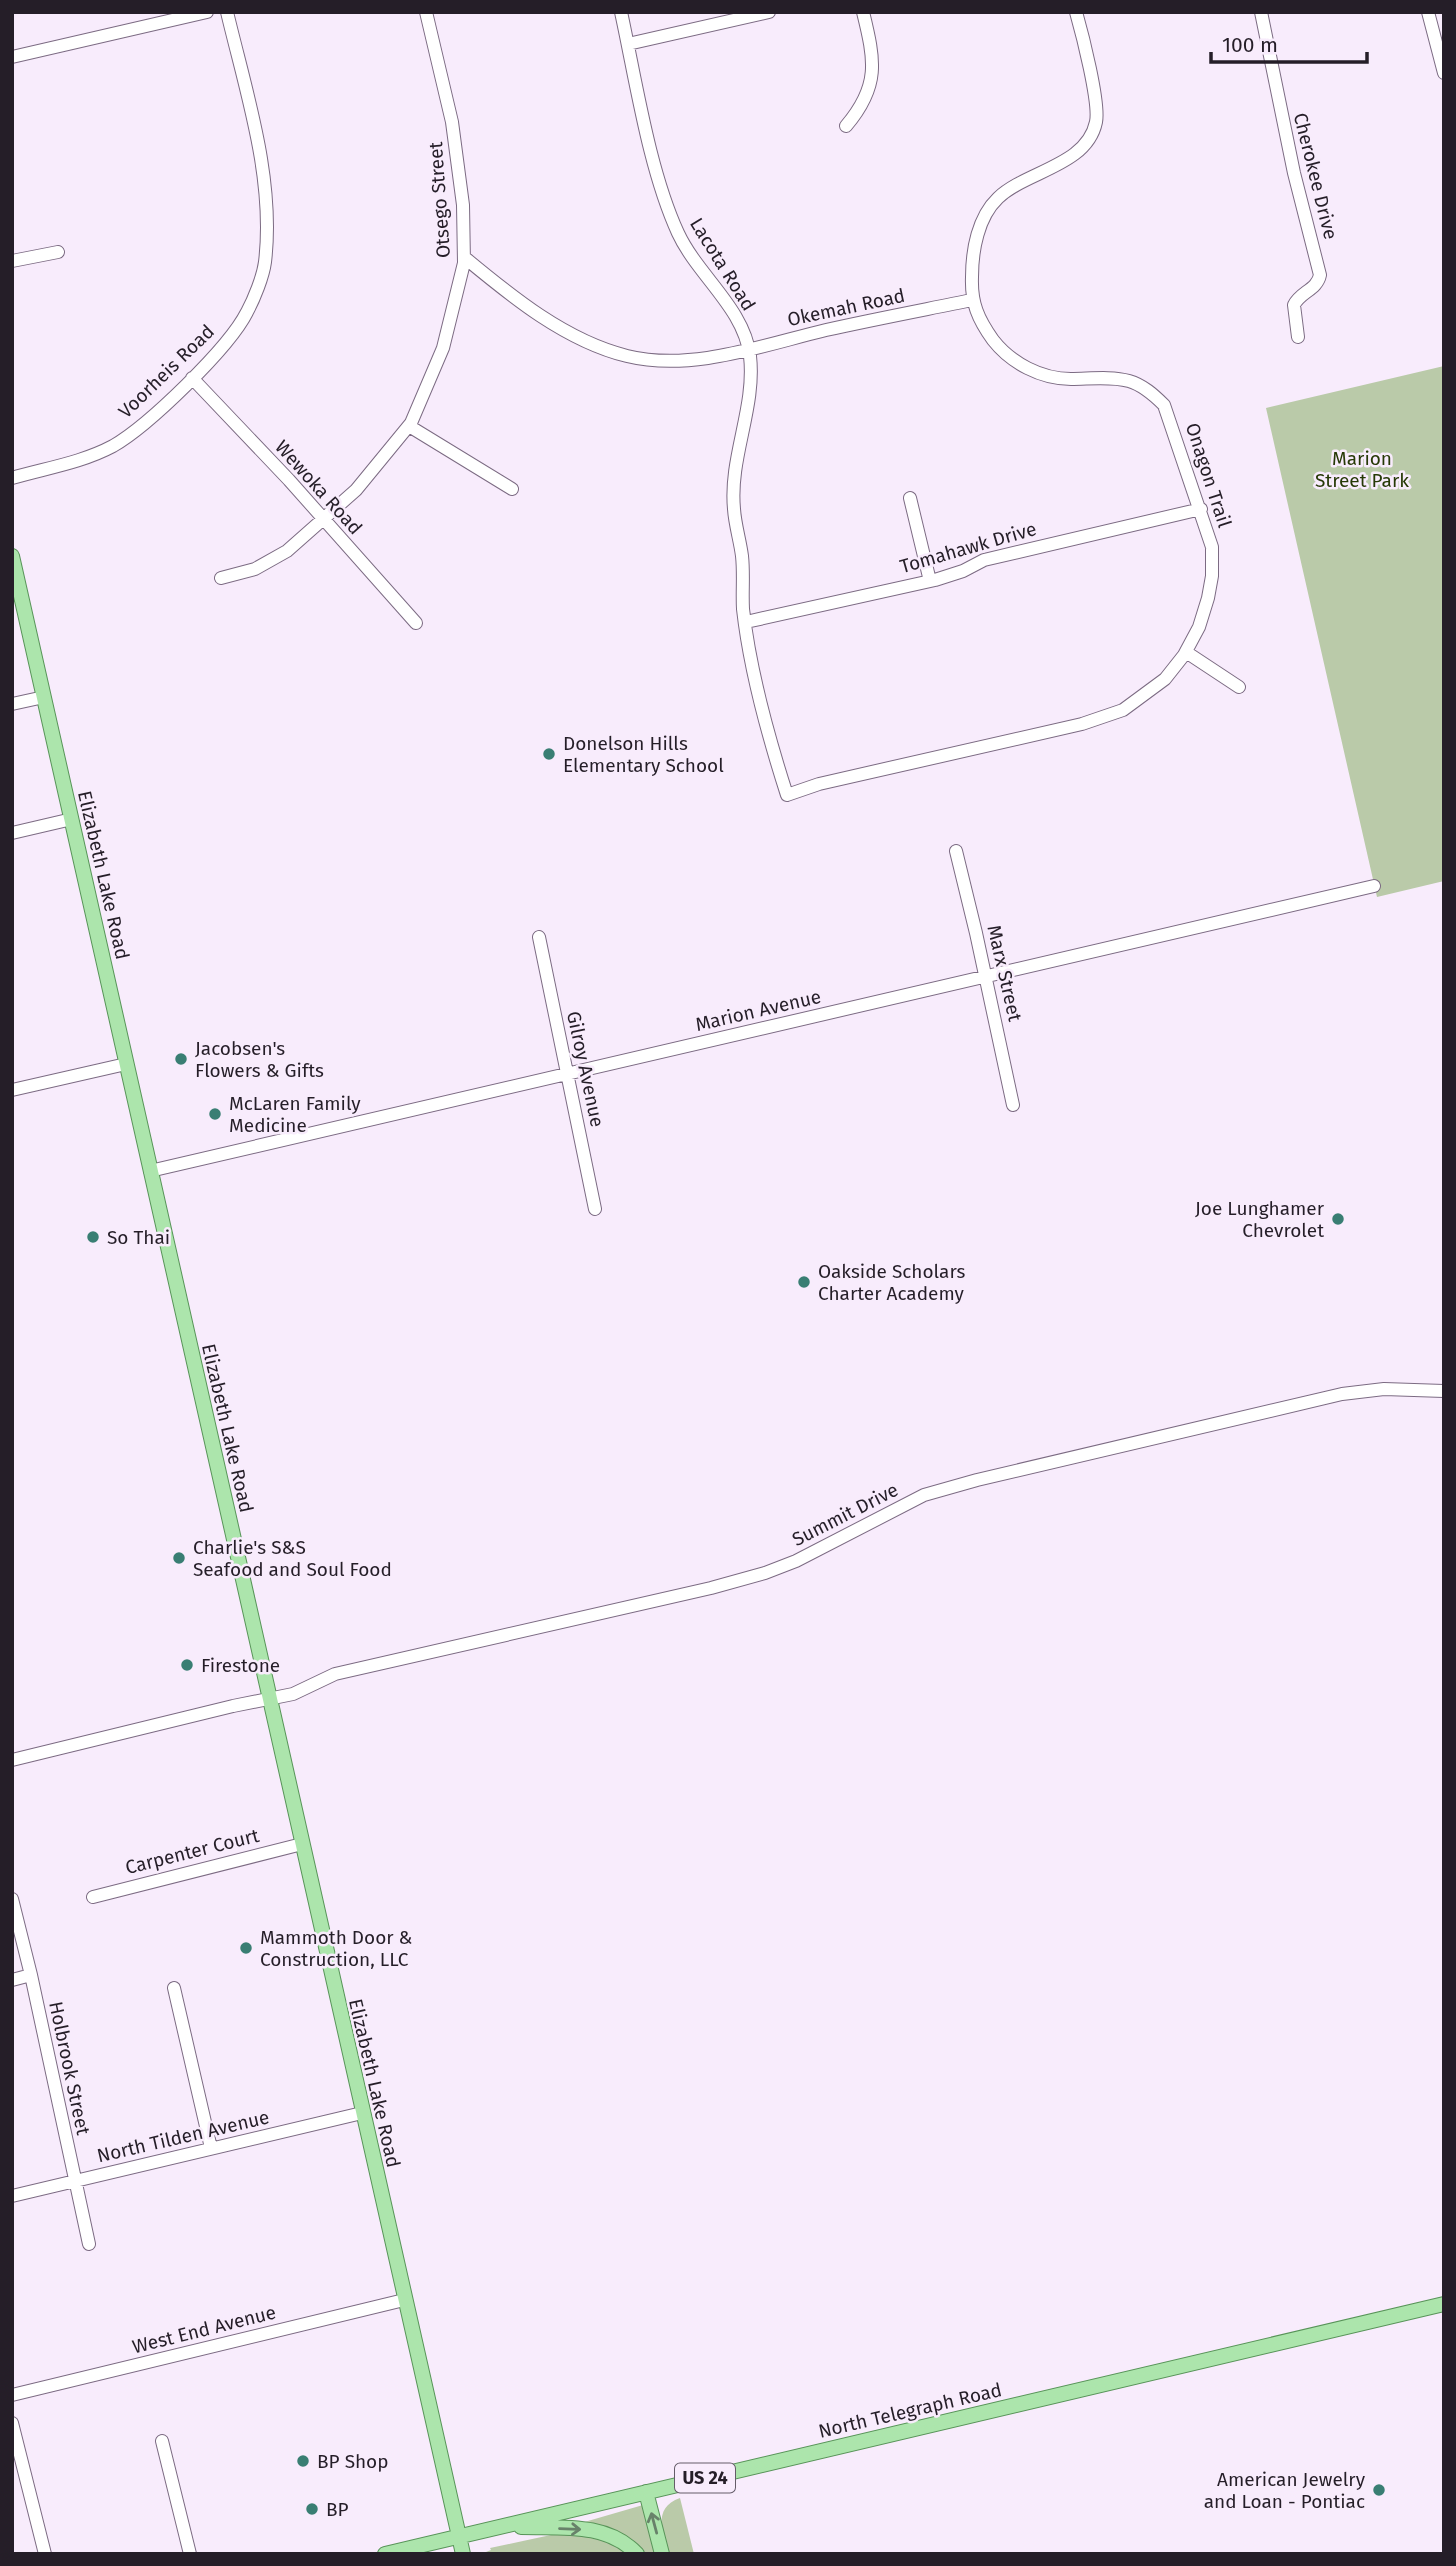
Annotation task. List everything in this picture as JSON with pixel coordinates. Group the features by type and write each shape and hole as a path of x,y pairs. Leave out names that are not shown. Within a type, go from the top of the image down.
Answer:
{"main road":[{"name":"Elizabeth Lake Road","path":"12,556 463,2554"},
{"name":"North Telegraph Road","path":"385,2554 1444,2304"},
{"path":"646,2491 662,2554"},
{"path":"502,2526 599,2531 614,2537 637,2554"}],"street":[{"path":"12,57 207,12"},
{"name":"Voorheis Road","path":"12,478 77,462 113,445 139,427 192,378 247,313 265,264 267,207 256,134 227,12"},
{"name":"Otsego Street","path":"221,578 255,569 287,551 356,490 409,426 443,348 464,257 459,164 426,12"},
{"name":"Lacota Road","path":"621,12 668,209 679,235 741,328 748,349 750,395 734,477 734,509 743,559 746,622"},
{"path":"628,44 769,12"},
{"path":"846,126 859,111 870,88 872,47 863,12"},
{"name":"Onagon Trail","path":"746,622 772,744 787,796 819,784 1082,724 1123,710 1165,679 1186,652 1199,627 1212,576 1212,547 1164,405 1151,392 1129,381 1067,379 1037,373 1003,353 981,323 972,300 972,262 978,233 988,212 998,198 1017,184 1078,150 1097,121 1095,96 1076,12"},
{"name":"Cherokee Drive","path":"1261,12 1294,173 1320,275 1317,285 1297,299 1294,305 1298,337"},
{"path":"1428,12 1444,73"},
{"path":"12,261 58,252"},
{"name":"Okemah Road","path":"464,257 570,335 628,357 674,362 748,349 972,300"},
{"name":"Wewoka Road","path":"192,378 416,623"},
{"path":"409,426 512,489"},
{"path":"910,498 930,581"},
{"name":"Tomahawk Drive","path":"746,622 930,581 963,571 984,560 1201,509"},
{"path":"1186,652 1239,687"},
{"path":"12,704 44,697"},
{"path":"12,833 72,820"},
{"name":"Marx Street","path":"956,851 1013,1105"},
{"name":"Marion Avenue","path":"150,1171 1374,886"},
{"name":"Gilroy Avenue","path":"540,937 595,1209"},
{"path":"12,1090 126,1064"},
{"name":"Summit Drive","path":"12,1760 293,1694 335,1674 765,1573 796,1561 924,1495 977,1480 1342,1394 1384,1389 1444,1391"},
{"name":"Carpenter Court","path":"93,1897 302,1844"},
{"name":"Holbrook Street","path":"12,1899 89,2244"},
{"path":"12,1980 31,1975"},
{"path":"174,1988 211,2148"},
{"name":"North Tilden Avenue","path":"12,2196 362,2113"},
{"name":"West End Avenue","path":"12,2395 404,2300"},
{"path":"12,2423 46,2554"},
{"path":"162,2441 190,2554"}],"green space":[{"name":"Marion Street Park","path":"1444,366 1444,881 1377,897 1266,408"},
{"path":"680,2498 694,2554 667,2554 662,2529 663,2514 671,2502"},
{"path":"643,2505 658,2554 645,2554 636,2545 581,2523"},
{"path":"565,2532 592,2533 632,2554 481,2554 491,2550 490,2548"}],"place":[{"name":"Donelson Hills Elementary School","path":"549,754"},
{"name":"Jacobsen's Flowers & Gifts","path":"181,1059"},
{"name":"McLaren Family Medicine","path":"215,1114"},
{"name":"Joe Lunghamer Chevrolet","path":"1338,1219"},
{"name":"So Thai","path":"93,1237"},
{"name":"Oakside Scholars Charter Academy","path":"804,1282"},
{"name":"Charlie's S&S Seafood and Soul Food","path":"179,1558"},
{"name":"Firestone","path":"187,1665"},
{"name":"Mammoth Door & Construction, LLC","path":"246,1948"},
{"name":"BP Shop","path":"303,2461"},
{"name":"American Jewelry and Loan - Pontiac","path":"1379,2490"},
{"name":"BP","path":"312,2509"}]}
